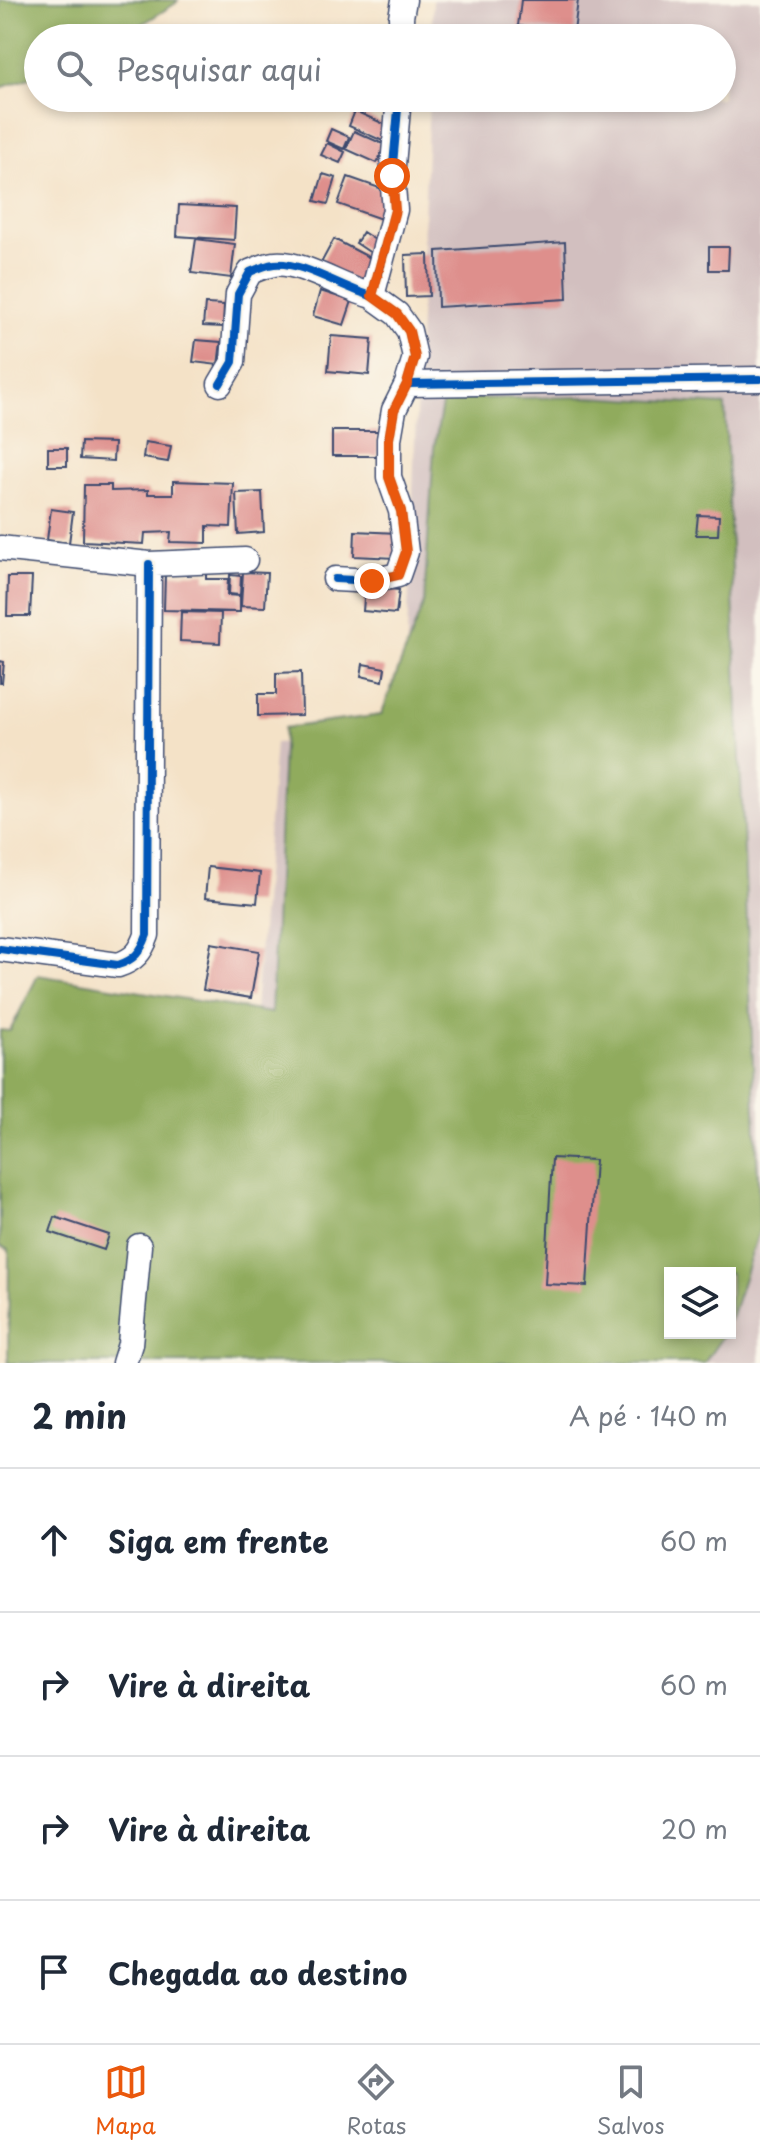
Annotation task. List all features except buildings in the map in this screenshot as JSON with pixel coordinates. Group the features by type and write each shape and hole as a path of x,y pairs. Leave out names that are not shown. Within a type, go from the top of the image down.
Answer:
{"street":[{"path":"401,24 404,0"},
{"path":"372,296 395,210 392,176 398,112"},
{"path":"220,384 233,362 238,294 250,272 276,263 297,266 372,296 397,314 409,331 415,357 407,384 394,410 389,439 389,477 401,511 406,552 398,575 372,581 335,579"},
{"path":"407,384 760,379"},
{"path":"0,548 149,564 245,560"},
{"path":"0,949 118,965 130,961 143,946 147,935 149,564"},
{"path":"124,1363 130,1344 139,1246"}],"shaded area":[{"path":"433,0 760,0 760,1363 238,1363 242,1185 275,743 403,735 428,112 736,112 736,24 432,24"}],"green space":[{"path":"0,0 178,0 142,24 24,24 24,80 0,88"},
{"path":"590,397 725,405 760,1228 736,1302 736,1267 664,1267 664,1339 721,1339 704,1363 8,1363 9,1250 0,1246 0,1030 10,1031 38,975 271,1013 284,728 381,715 424,602 434,448 443,399"}],"cycle path":[{"path":"335,579 372,581 398,575 406,552 401,511 389,477 389,439 394,410 407,384 415,357 409,331 397,314 372,296 395,210 392,176 398,112"},
{"path":"220,384 233,362 238,294 250,272 271,265 296,266 372,296"},
{"path":"407,384 760,379"},
{"path":"0,949 118,965 136,954 147,935 149,564"}],"route":[{"path":"372,581 398,575 406,552 401,511 389,477 389,439 394,410 407,384 415,357 409,331 397,314 372,296 395,210 392,176"}]}
